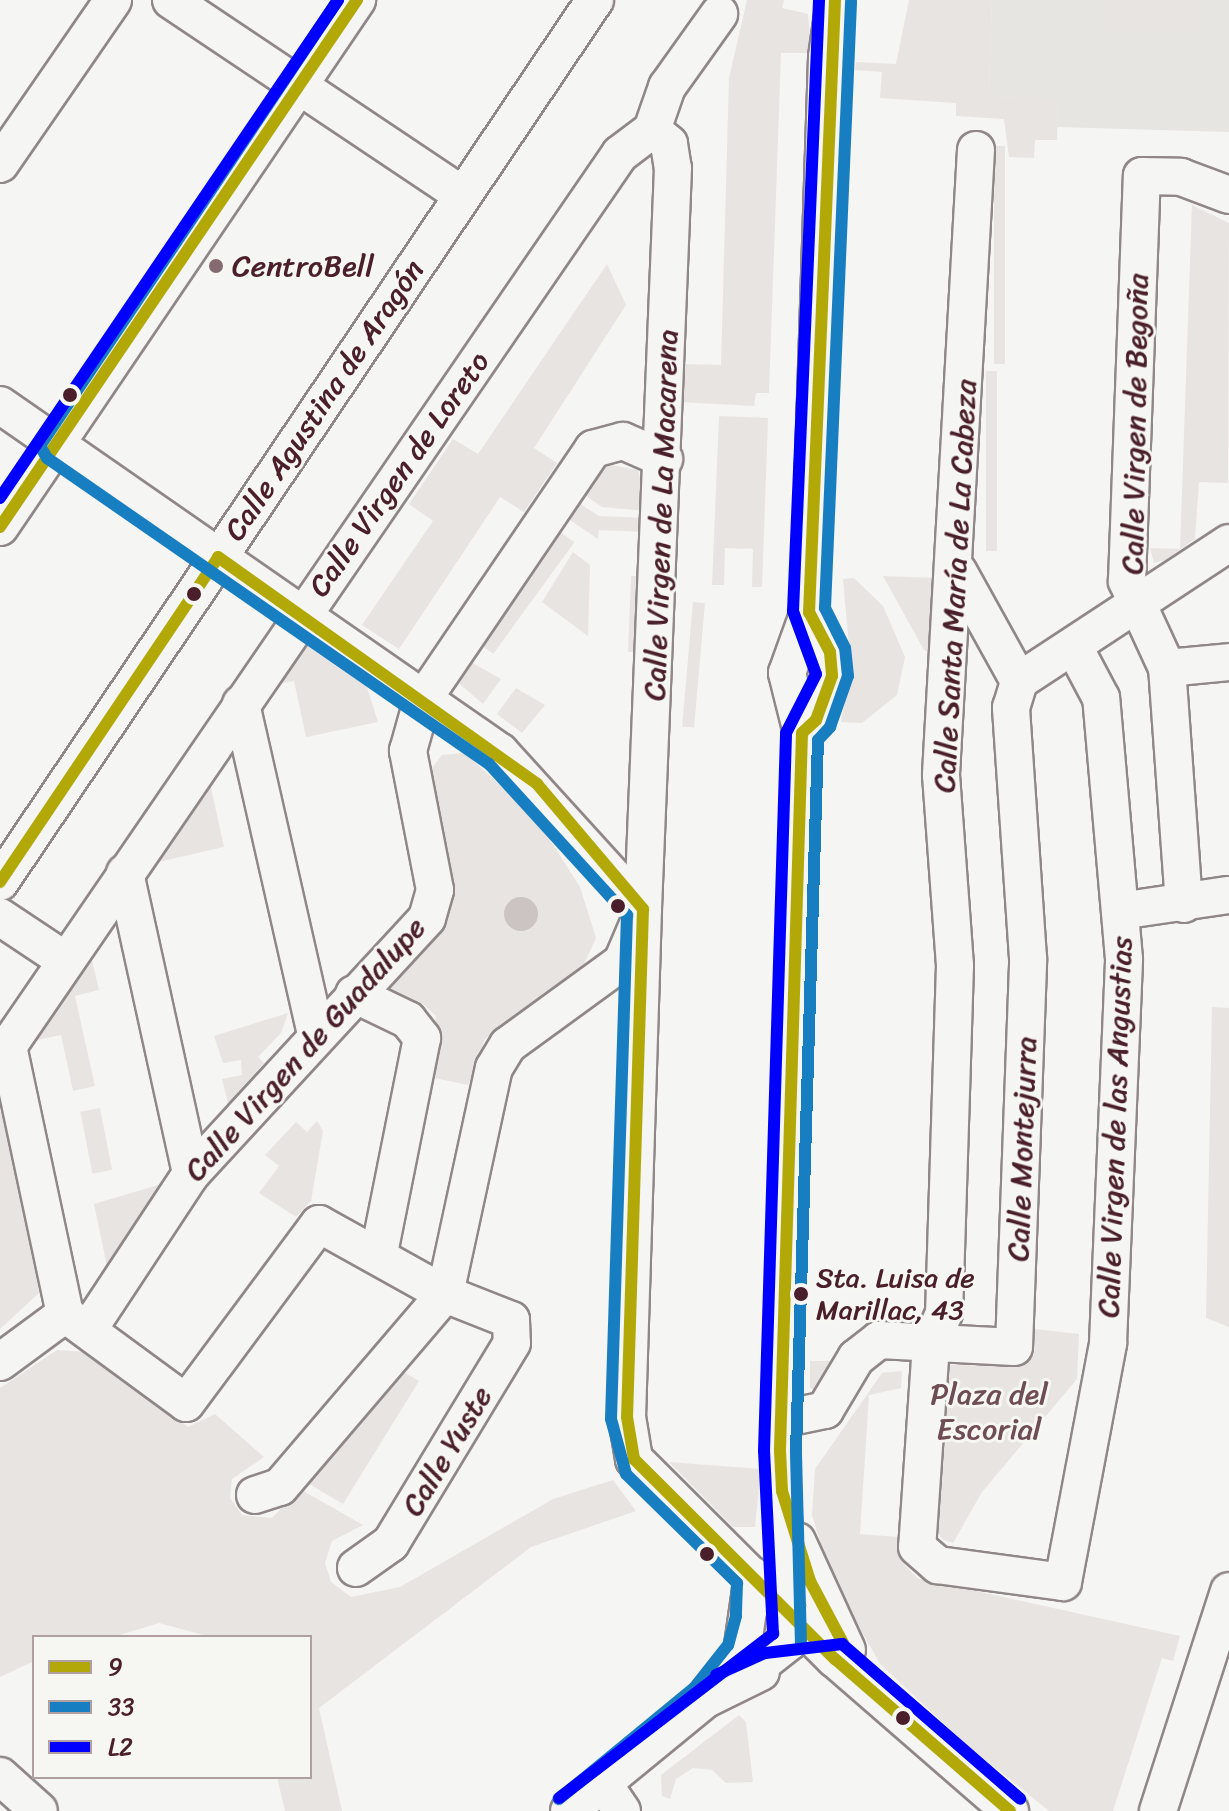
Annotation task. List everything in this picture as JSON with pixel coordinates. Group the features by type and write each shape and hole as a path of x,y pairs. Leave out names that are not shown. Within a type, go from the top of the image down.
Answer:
{"street":[{"path":"0,164 113,0"},
{"path":"171,0 462,195"},
{"path":"0,527 357,0"},
{"name":"Calle Agustina de Aragón","path":"0,882 595,0"},
{"path":"738,1682 789,1642 782,1419 802,733 816,720 832,676 830,652 809,612 827,57 835,0"},
{"path":"652,130 667,87 719,14"},
{"name":"Calle Virgen de La Macarena","path":"652,130 669,144 673,168 664,459 643,909 627,1417 634,1459 835,1659 1010,1811"},
{"name":"Calle Virgen de Loreto","path":"4,1052 620,154 652,130"},
{"name":"Calle Santa María de La Cabeza","path":"917,1547 931,1344 944,1313 955,965 941,775 958,571 976,150"},
{"name":"Calle Virgen de Begoña","path":"1184,904 1167,668 1127,581 1142,176 1181,177 1229,195"},
{"path":"0,405 302,615 537,784 643,909 622,962 508,1045 494,1068 445,1294 280,1487 255,1495"},
{"name":"Calle Virgen de Guadalupe","path":"77,1320 191,1174 316,1034 427,918 435,890 408,751 422,701 593,449 623,441 664,459"},
{"path":"958,571 1019,681 1139,607 1229,543"},
{"name":"Calle Virgen de las Angustias","path":"917,1547 938,1565 1063,1582 1108,1343 1124,959 1101,698 1074,647"},
{"path":"1167,668 1229,662"},
{"name":"Calle Montejurra","path":"782,1419 825,1410 866,1346 879,1340 1014,1347 1028,958 1013,795 1011,708 1019,681"},
{"path":"241,704 316,1034"},
{"path":"125,873 191,1174"},
{"name":"Calle Virgen de las Angustias","path":"1120,911 1229,895"},
{"path":"0,917 66,961"},
{"path":"354,994 408,1020 422,1038 379,1254"},
{"path":"4,1052 77,1320 186,1403 313,1229 332,1227 445,1294"},
{"name":"Calle Yuste","path":"356,1568 391,1543 512,1343 511,1320 445,1294"},
{"path":"0,1362 77,1320"},
{"path":"569,1811 613,1797 706,1699 742,1652 744,1569 761,1551 782,1491"},
{"path":"782,1491 810,1581 877,1695"},
{"path":"1158,1811 1229,1591"},
{"path":"706,1699 769,1669 835,1659"},
{"path":"0,1776 39,1811"}],"shaded area":[{"path":"992,0 1229,0 1229,132 1057,127 1058,100 998,97 989,87"},
{"path":"521,897 533,902 538,914 533,926 521,931 509,926 504,914 509,902"}],"green space":[{"path":"747,0 784,0 782,8 808,14 811,53 781,53 769,393 756,393 754,406 680,402 682,364 721,365 729,78"},
{"path":"909,0 992,0 989,87 998,97 1058,99 1057,140 1035,140 1034,158 1009,157 1004,119 956,116 956,103 880,98 882,72 855,70 856,62 896,64"},
{"path":"1103,0 1199,0 1199,34 1103,34"},
{"path":"994,146 1005,146 1005,364 994,364"},
{"path":"1192,205 1229,223 1228,483 1199,482 1195,539 1165,560 1154,563 1150,548 1180,549"},
{"path":"607,264 626,305 534,448 557,463 524,512 500,497 399,649 362,625 433,521 409,504 453,439 478,454"},
{"path":"986,371 997,371 997,551 986,551"},
{"path":"719,416 768,418 762,587 752,587 753,549 725,548 724,585 712,585"},
{"path":"606,464 638,470 648,511 602,507 582,493"},
{"path":"576,501 599,516 647,518 646,532 599,530 598,539 567,518"},
{"path":"559,531 574,542 493,654 478,643"},
{"path":"573,552 590,565 588,636 542,602"},
{"path":"631,576 638,576 637,652 628,652"},
{"path":"883,576 938,578 931,653 924,650"},
{"path":"854,578 883,606 905,657 897,695 862,723 841,722 851,669 843,579"},
{"path":"693,602 705,603 694,728 682,727"},
{"path":"306,645 367,687 378,722 306,737 294,681 268,686"},
{"path":"469,661 501,679 483,704 455,680"},
{"path":"516,688 545,705 522,733 497,714"},
{"path":"465,753 536,818 580,887 596,938 583,966 485,1039 468,1085 430,1077 436,1016 423,1004 392,999 387,986 443,924 429,772 442,755"},
{"path":"208,774 224,847 149,864"},
{"path":"90,952 99,990 75,996 95,1086 73,1091 61,1035 32,1041"},
{"path":"1212,1007 1229,1008 1229,1327 1206,1318"},
{"path":"288,1013 281,1033 258,1057 264,1063 228,1103 222,1079 242,1075 241,1060 223,1063 214,1036"},
{"path":"100,1108 112,1170 92,1174 80,1112"},
{"path":"0,1112 11,1122 39,1293 0,1329"},
{"path":"317,1121 323,1131 311,1201 296,1217 259,1193 279,1166 265,1155 296,1122 307,1132"},
{"path":"168,1182 108,1271 94,1204"},
{"name":"Plaza del Escorial","path":"1035,1329 1079,1334 1077,1379 982,1492 953,1543 942,1539 936,1530 947,1365 1022,1366 1034,1355"},
{"path":"57,1350 88,1352 188,1427 215,1414 264,1457 232,1479 230,1498 242,1515 272,1518 300,1489 363,1525 332,1541 325,1563 331,1582 351,1597 400,1587 553,1499 613,1480 636,1511 531,1547 319,1708 342,1811 285,1811 277,1779 312,1779 312,1635 204,1635 159,1623 120,1635 32,1635 32,1662 0,1677 0,1388"},
{"path":"810,1361 836,1361 815,1391 810,1388"},
{"path":"402,1371 419,1381 343,1504 306,1482"},
{"path":"902,1371 901,1388 869,1395 860,1534 898,1537 900,1560 917,1578 1180,1636 1173,1661 1162,1658 1113,1811 1049,1811 966,1744 881,1665 833,1583 812,1515 815,1469 882,1373"},
{"path":"669,1462 761,1469 755,1527 733,1527"},
{"path":"739,1715 746,1722 753,1782 726,1783 712,1770 693,1768 676,1779 670,1799 662,1796 661,1775"}],"transit line":[{"name":"33","path":"338,0 40,446 47,458 489,764 627,915 611,1419 626,1474 737,1583 736,1616 728,1645 694,1688 559,1799"},
{"name":"L2","path":"0,498 338,0"},
{"name":"9","path":"0,527 357,0"},
{"name":"L2","path":"559,1798 773,1634 764,1451 786,733 816,674 793,611 819,0"},
{"name":"9","path":"835,0 809,612 830,652 832,676 816,720 802,733 780,1451 782,1491 810,1581 843,1643"},
{"name":"33","path":"801,1645 796,1451 818,740 830,727 848,676 845,648 825,608 851,2"},
{"name":"9","path":"0,882 218,557 537,784 643,909 627,1417 634,1459 835,1659 1010,1811"},
{"name":"L2","path":"716,1675 765,1653 842,1644 1020,1799"}],"place":[{"name":"CentroBell","path":"216,266"},
{"name":"Sta. Luisa de Marillac, 43","path":"801,1294"}]}
